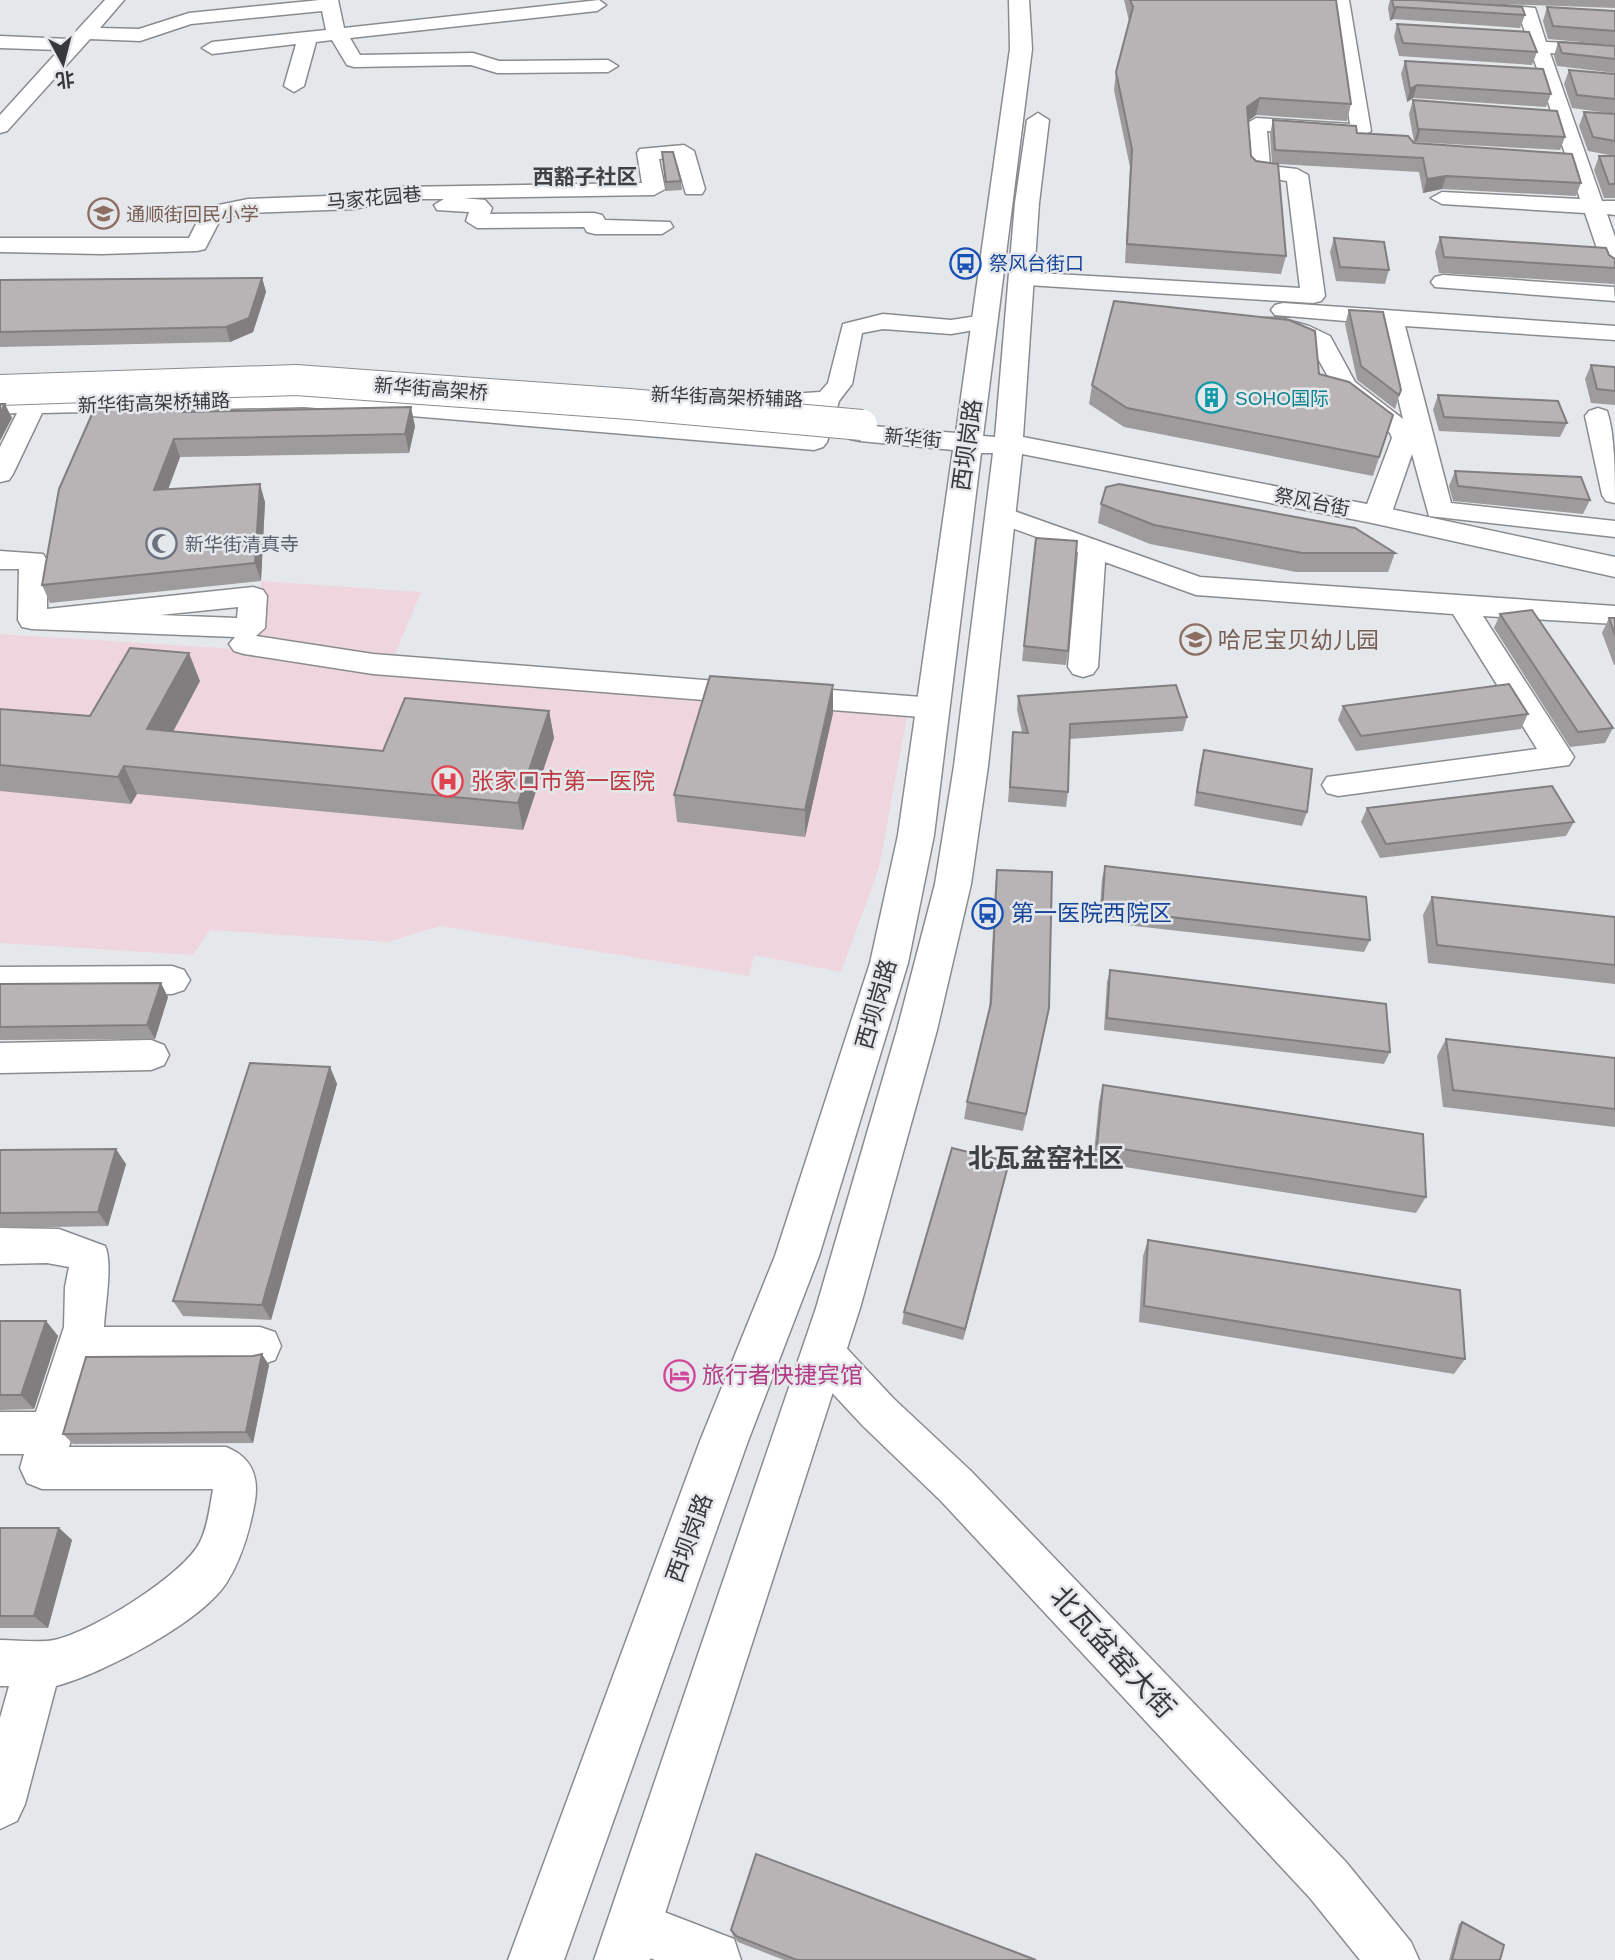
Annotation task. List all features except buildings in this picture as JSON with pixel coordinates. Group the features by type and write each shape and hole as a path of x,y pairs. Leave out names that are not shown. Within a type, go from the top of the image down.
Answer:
{"main road":[{"name":"西坝岗路","path":"627,1943 823,1353 917,1030 954,884 971,766 1000,514 984,322 1021,48 1019,0"},
{"name":"西坝岗路","path":"536,1960 797,1256 832,1152 889,962 916,835 933,708 992,441 1021,285 1041,93"},
{"name":"新华街高架桥","path":"0,390 296,380 629,404 861,429"},
{"name":"新华街高架桥","path":"0,398 294,387 861,429"},
{"name":"新华街","path":"861,429 992,441"},
{"name":"祭风台街","path":"992,441 1377,515 1615,567"},
{"path":"764,1340 823,1353"}],"street":[{"path":"160,8 247,0"},
{"path":"1021,285 1313,296 1297,175 1260,172 1256,124 1361,131 1340,0"},
{"path":"0,42 140,35 188,19 329,3 338,36 354,61"},
{"path":"212,48 597,5"},
{"path":"0,127 78,39 117,6"},
{"path":"1462,8 1553,13"},
{"path":"1528,12 1577,160 1604,208 1615,269"},
{"path":"1510,35 1537,42 1615,51"},
{"path":"294,86 307,39"},
{"path":"301,62 473,59 497,67 608,66"},
{"path":"1521,73 1575,76"},
{"path":"1535,115 1589,118"},
{"name":"马家花园巷","path":"0,245 102,247 197,244 212,214 228,208 354,202 400,193 654,189 647,153 684,150 694,189"},
{"path":"1550,158 1602,162"},
{"path":"1442,198 1604,208"},
{"path":"354,202 389,206 477,205 481,208 477,221 594,220 595,227 662,227"},
{"path":"1443,282 1615,295"},
{"path":"1021,285 1179,303 1615,333"},
{"path":"1179,303 1226,315"},
{"path":"1251,318 1301,331 1321,341 1345,386 1401,429 1405,439 1377,515"},
{"path":"1391,318 1439,510 1615,529"},
{"name":"新华街高架桥辅路","path":"0,406 304,399 401,405 814,442 827,399 840,384 851,329 882,322 965,327 984,322"},
{"name":"新华街高架桥辅路","path":"0,377 237,368 307,369 776,402 827,399"},
{"path":"401,405 417,377"},
{"path":"0,474 33,406"},
{"path":"1604,419 1614,483"},
{"path":"1000,514 1196,586 1615,615"},
{"path":"1083,667 1092,550"},
{"path":"0,560 33,561 32,620"},
{"path":"253,596 251,628 32,620 184,603 253,596"},
{"path":"1338,785 1558,757 1462,605"},
{"path":"244,644 373,664 933,708"},
{"path":"0,981 172,980"},
{"path":"0,1058 150,1055"},
{"path":"0,1247 58,1246 78,1250 91,1259 85,1287 84,1326 42,1468 226,1468 236,1482 227,1532 203,1577 182,1595 81,1656 55,1663 20,1663 0,1804"},
{"path":"79,1346 260,1346"},
{"name":"北瓦盆窑大街","path":"823,1353 878,1412 966,1496 1328,1880 1393,1960"},
{"path":"0,1433 51,1433"},
{"path":"627,1943 719,1959"}],"shaded area":[{"name":"张家口市第一医院","path":"261,581 421,592 391,664 652,689 719,681 911,695 879,868 841,972 754,955 749,976 440,926 388,942 210,930 193,955 0,943 0,634 252,650 260,629"}],"place":[{"name":"通顺街回民小学","path":"103,214"},
{"name":"祭风台街口","path":"966,263"},
{"name":"SOHO国际","path":"1212,398"},
{"name":"新华街清真寺","path":"162,544"},
{"name":"哈尼宝贝幼儿园","path":"1195,640"},
{"name":"张家口市第一医院","path":"448,781"},
{"name":"第一医院西院区","path":"988,913"},
{"name":"旅行者快捷宾馆","path":"679,1375"}],"district":[{"name":"西豁子社区","path":"585,176"},
{"name":"北瓦盆窑社区","path":"1046,1158"}]}
